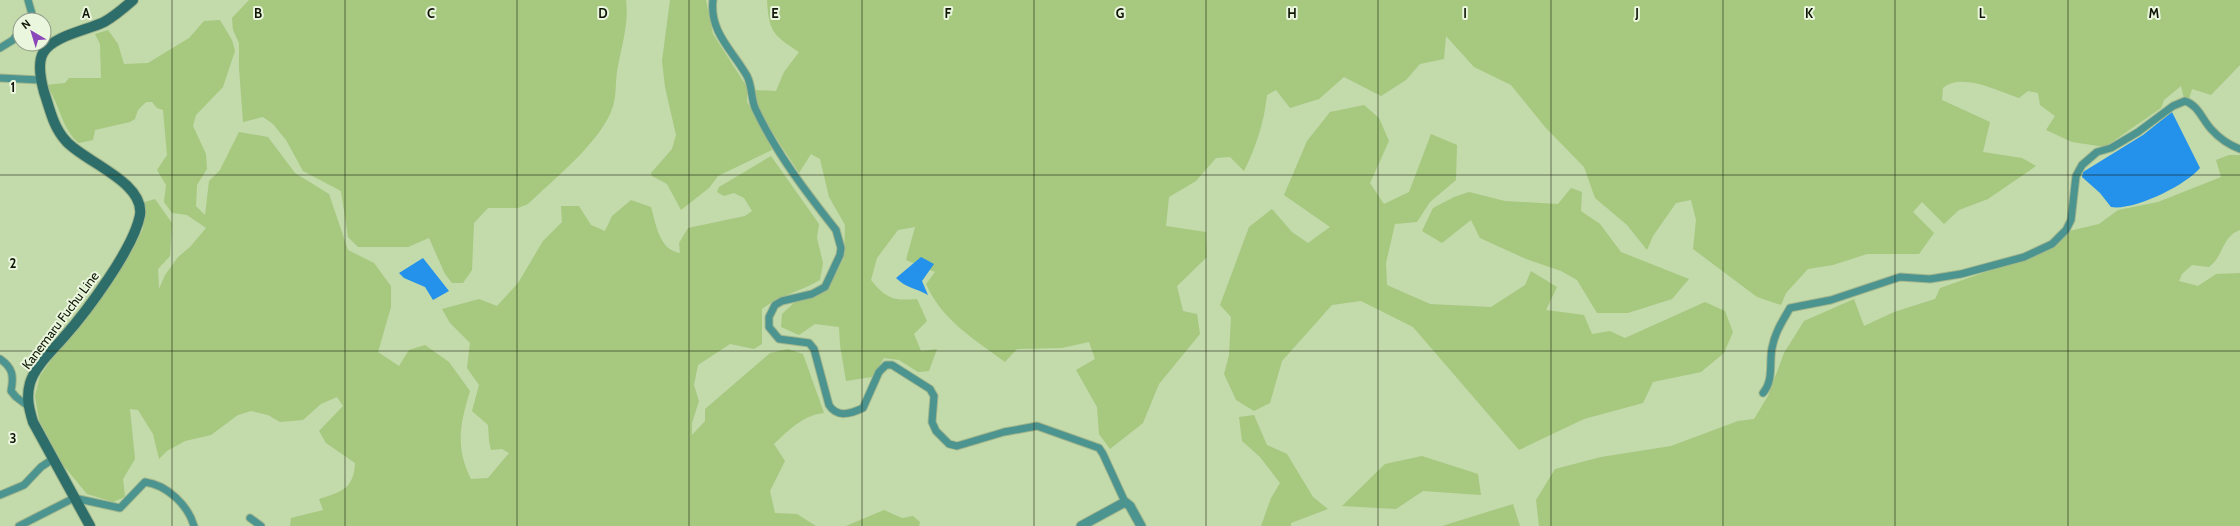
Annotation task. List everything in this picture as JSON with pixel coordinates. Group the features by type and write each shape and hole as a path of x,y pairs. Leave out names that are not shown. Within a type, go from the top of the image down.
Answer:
{"main road":[{"name":"Kanemaru Fuchu Line","path":"90,526 33,422 28,406 30,383 36,369 80,318 117,264 136,233 140,213 137,200 127,186 113,173 78,154 59,134 53,122 40,80 43,53 51,45 64,37 104,22 133,0"}],"street":[{"path":"28,0 31,12"},
{"path":"712,0 714,20 726,48 747,77 755,107 794,176 836,230 839,240 840,255 825,287 812,294 782,301 775,305 769,317 768,327 778,339 809,344 814,349 832,410 838,414 845,414 863,408 879,372 886,365 892,365 930,389 934,396 932,422 936,431 948,444 957,446 972,443 1004,432 1037,426 1098,448 1104,454 1125,502 1130,506 1141,526"},
{"path":"0,48 12,41"},
{"path":"0,78 40,80"},
{"path":"1763,393 1770,380 1772,349 1777,328 1790,308 1832,300 1900,277 1943,278 1961,274 2024,257 2052,244 2066,230 2071,220 2076,176 2082,165 2097,152 2111,148 2138,132 2174,106 2185,101 2193,104 2210,128 2226,143 2240,149"},
{"path":"0,359 12,369 14,378 11,391 28,406"},
{"path":"0,495 24,485 41,467 53,459"},
{"path":"19,526 74,498 120,508 145,482 157,484 176,498 192,517 194,526"},
{"path":"1082,526 1125,502"},
{"path":"250,518 261,526"}],"green space":[{"path":"249,0 626,0 627,17 617,71 613,106 608,119 589,145 564,171 528,204 518,208 488,208 474,223 472,270 463,283 452,283 445,274 429,238 408,247 358,247 348,237 341,191 303,171 286,140 273,124 263,117 243,122 239,68 239,43 233,30 232,18"},
{"path":"670,0 706,0 713,34 747,87 747,102 762,126 772,150 718,176 709,188 681,210 667,184 652,176 651,173 672,149 676,135 665,87 662,61"},
{"path":"767,0 2240,0 2240,65 2211,95 2192,89 2189,99 2184,98 2181,86 2164,100 2161,108 2105,147 2072,142 2046,130 2055,116 2040,105 2038,93 2028,91 2019,98 1980,84 1969,82 1951,84 1943,88 1942,100 1990,122 1983,152 2022,158 2036,166 1988,199 1959,210 1944,224 1922,202 1913,212 1934,233 1919,254 1867,254 1833,265 1808,269 1786,293 1781,305 1757,297 1693,249 1696,220 1691,200 1676,203 1653,236 1647,250 1627,225 1595,198 1584,167 1545,127 1511,85 1474,67 1446,36 1444,59 1420,64 1406,80 1381,96 1344,77 1319,99 1290,108 1276,90 1267,95 1259,134 1244,171 1230,157 1216,158 1196,181 1169,197 1166,226 1206,232 1207,257 1177,286 1183,311 1197,314 1200,334 1159,384 1143,423 1110,449 1099,434 1097,407 1076,370 1095,359 1089,342 1062,348 1017,349 1005,362 960,328 941,308 926,284 935,272 906,260 915,227 898,230 877,258 871,280 886,295 902,300 917,299 927,321 914,334 921,351 937,349 929,371 918,372 899,360 884,358 872,377 846,381 840,345 839,327 815,324 799,335 781,327 782,314 796,301 816,296 829,286 844,258 845,225 829,197 820,159 811,154 799,173 772,132 756,100 754,90 776,91 784,72 799,52 778,37 774,32 769,19"},
{"path":"220,20 232,40 235,51 223,87 196,115 193,126 206,154 207,169 197,185 196,206 205,215 209,181 220,170 239,132 268,137 295,173 329,194 348,250 374,263 391,286 391,307 378,352 399,366 409,350 425,345 449,362 470,391 462,425 461,446 466,467 471,479 488,478 509,453 502,449 491,450 488,425 472,411 479,385 467,368 470,343 450,323 442,309 479,299 497,306 518,283 543,241 562,222 561,206 579,206 591,225 605,231 612,216 631,200 651,207 663,242 673,251 680,253 679,243 688,228 745,216 752,211 744,198 734,193 724,196 717,192 719,187 771,156 819,224 817,238 823,263 820,280 783,296 762,309 762,344 754,349 730,344 698,365 694,385 699,401 692,423 692,435 705,421 705,409 770,353 788,349 803,354 824,413 816,414 803,420 774,444 785,461 770,491 775,513 797,514 816,526 290,526 291,518 323,510 319,499 334,494 345,488 352,479 355,463 326,443 319,431 343,406 337,397 321,404 303,420 280,422 268,415 251,411 238,415 211,435 185,441 167,451 159,459 153,434 138,410 130,409 135,459 123,479 125,497 113,502 87,494 63,465 39,420 35,396 40,376 54,356 95,306 133,249 143,229 145,202 155,199 172,223 170,256 158,269 159,289 165,275 178,257 190,247 206,228 187,215 172,213 164,202 166,185 157,170 167,155 163,110 157,108 152,102 146,102 138,110 135,119 130,122 95,130 93,140 79,143 68,131 55,100 46,85 65,83 69,78 101,78 100,44 95,34 108,30 118,44 124,64 148,63 189,38 204,21"},
{"path":"1364,105 1379,118 1389,141 1370,183 1384,204 1409,192 1431,134 1457,145 1456,180 1430,202 1417,222 1395,224 1386,263 1387,285 1430,304 1491,307 1525,285 1531,271 1557,287 1546,310 1584,315 1592,334 1610,331 1625,338 1705,302 1725,311 1733,332 1724,353 1701,372 1653,382 1643,403 1584,419 1519,450 1413,327 1361,301 1332,305 1282,361 1270,403 1254,411 1236,400 1224,374 1229,355 1231,317 1220,305 1249,227 1272,209 1292,232 1308,243 1330,227 1284,195 1307,141 1330,112"},
{"path":"2229,155 2240,155 2240,230 2234,233 2226,241 2218,257 2209,267 2192,265 2182,274 2179,281 2198,286 2216,274 2240,273 2240,526 1539,526 1536,500 1555,469 1601,457 1671,446 1738,421 1754,419 1768,396 1784,353 1804,321 1854,299 1864,326 1894,312 1935,299 1940,288 2053,248 2069,231 2099,224 2118,210 2158,202 2221,177 2216,160"},
{"path":"1571,188 1582,192 1581,211 1600,224 1621,252 1689,279 1672,299 1628,313 1597,313 1577,280 1561,271 1526,259 1480,238 1471,220 1442,243 1422,231 1433,208 1454,197 1469,192 1505,201 1558,204"},
{"path":"1254,415 1267,445 1287,454 1313,497 1328,509 1291,523 1291,526 1261,526 1271,498 1280,483 1260,457 1242,441 1239,417"},
{"path":"1422,456 1478,474 1481,495 1423,491 1396,509 1342,506 1385,464"},
{"path":"1513,504 1520,526 1442,526"},
{"path":"884,510 902,518 913,516 920,522 919,526 846,526"}],"water":[{"path":"2172,112 2200,168 2193,175 2172,189 2146,201 2133,205 2111,207 2100,193 2082,177 2083,172 2143,135"},
{"path":"921,257 934,264 922,281 928,295 907,286 896,278"},
{"path":"423,258 449,291 433,300 425,287 404,278 399,273"}]}
